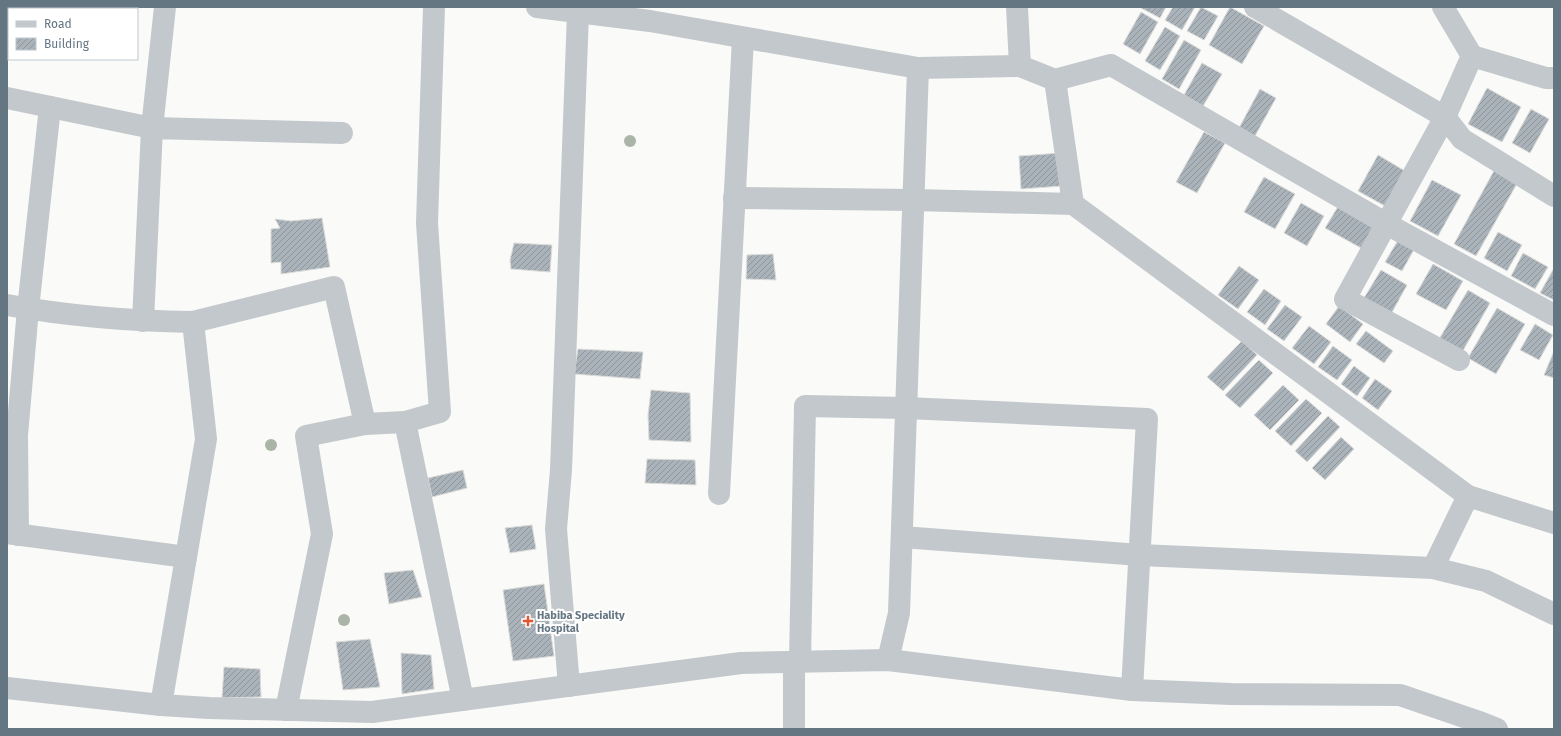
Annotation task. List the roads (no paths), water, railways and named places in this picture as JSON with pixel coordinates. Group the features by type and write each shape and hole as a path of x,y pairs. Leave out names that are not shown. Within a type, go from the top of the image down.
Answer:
{"street":[{"path":"143,322 152,128 165,7"},
{"path":"286,710 322,534 306,436 365,424 406,422 440,412 427,224 434,7"},
{"path":"538,7 578,13 651,14 743,38 918,68 1020,66 1055,80 1112,66 1386,224 1554,315"},
{"path":"1017,7 1020,66"},
{"path":"1255,7 1445,116 1462,139 1554,196"},
{"path":"1443,7 1472,56 1546,78 1554,78"},
{"path":"569,686 556,529 561,470 578,13"},
{"path":"719,494 743,38"},
{"path":"1459,360 1346,299 1445,116 1472,56"},
{"path":"888,660 899,613 918,68"},
{"path":"1055,80 1073,204"},
{"path":"7,98 152,128 342,133"},
{"path":"50,107 17,307 17,435 13,534 186,557"},
{"path":"734,198 1073,204 1468,496 1554,523"},
{"path":"17,307 143,322 193,322 334,287 365,424"},
{"path":"161,705 206,439 193,322"},
{"path":"794,729 805,406 906,408 1148,419 1132,690"},
{"path":"406,422 463,700"},
{"path":"1433,568 1468,496"},
{"path":"902,537 1140,555 1433,568 1486,581 1554,614"},
{"path":"7,688 161,705 372,712 741,663 888,660 1132,690 1231,694 1400,695 1482,722 1497,729"}],"place":[{"name":"Habiba Speciality Hospital","path":"528,621"}]}
